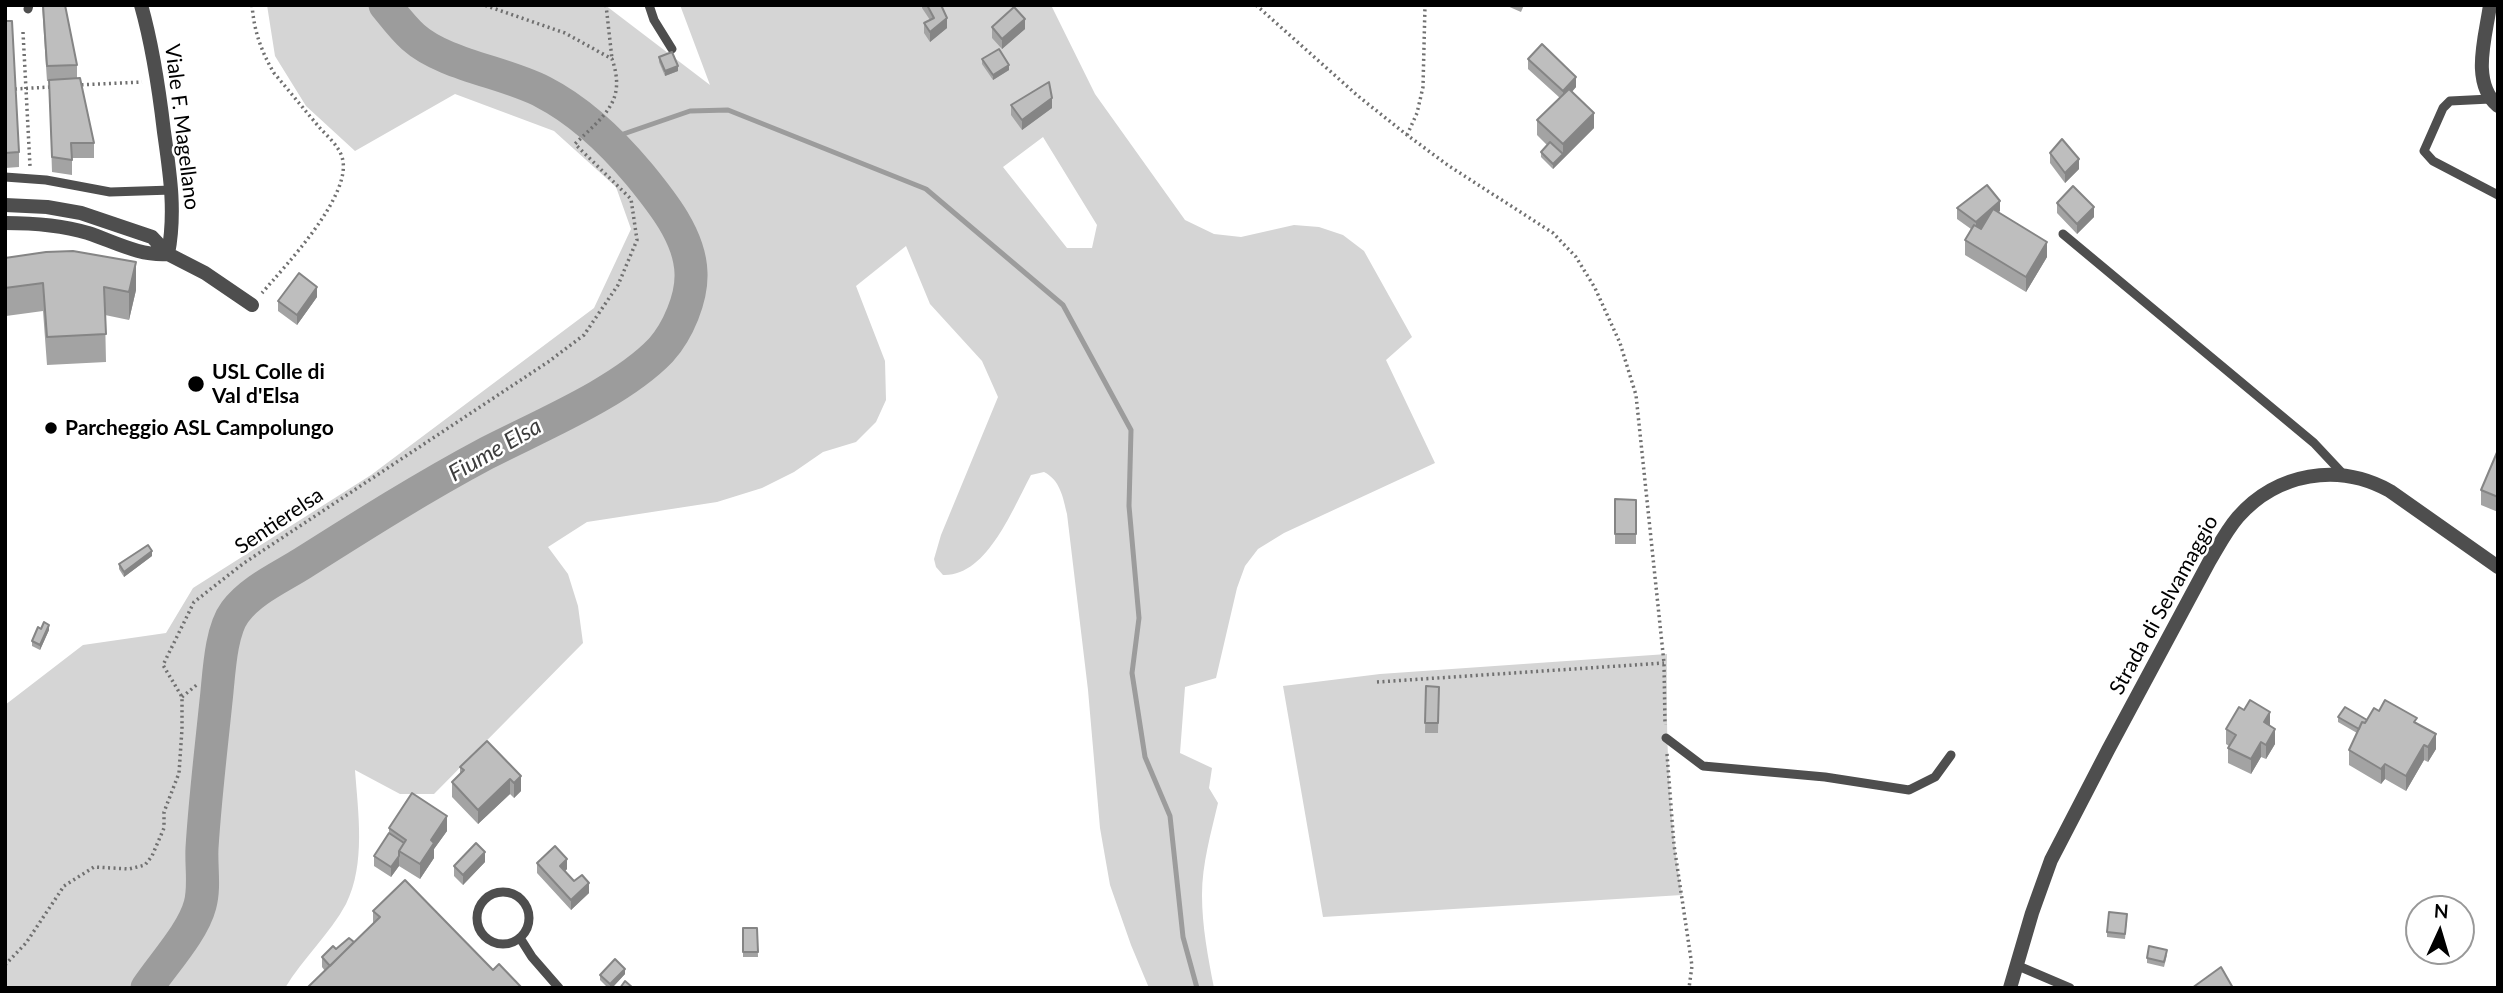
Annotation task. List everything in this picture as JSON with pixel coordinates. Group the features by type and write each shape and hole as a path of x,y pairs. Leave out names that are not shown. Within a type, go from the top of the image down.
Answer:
{"street":[{"name":"Viale F. Magellano","path":"141,5 151,44 172,190 173,228 168,254"},
{"path":"2490,5 2482,76 2484,87 2494,102"},
{"path":"5,205 67,209 99,217 152,237 168,254 214,278 252,305"},
{"path":"5,223 64,227 151,255 168,254"},
{"name":"Strada di Selvamaggio","path":"2011,988 2036,898 2059,844 2222,538 2243,512 2274,489 2309,476 2344,475 2374,482 2390,491 2498,566"}],"lane":[{"path":"649,5 654,20 672,49"},
{"path":"2494,102 2450,101 2443,108 2424,151 2433,161 2498,195"},
{"path":"5,177 31,178 110,192 172,190"},
{"path":"2063,234 2314,443 2344,475"},
{"path":"1666,738 1703,766 1825,777 1909,790 1935,777 1951,755"},
{"path":"498,892 507,892 522,899 530,915 526,932 520,938 504,944 488,939 478,925 477,916 483,901 498,892"},
{"path":"520,938 559,988"},
{"path":"2017,965 2070,988"}],"path":[{"path":"252,5 255,30 266,59 274,73 337,148 343,166 339,186 309,239 252,305"},
{"path":"484,5 565,33 612,59"},
{"path":"606,5 612,59"},
{"path":"1256,5 1358,96 1407,135 1449,166 1553,233 1576,257 1595,288 1620,343 1639,409 1664,663 1666,738 1674,845 1692,966 1689,988"},
{"path":"1407,135 1417,113 1423,87 1425,5"},
{"path":"23,32 31,178"},
{"name":"Sentierelsa","path":"182,697 163,665 194,602 244,563 548,362 584,335 618,285 637,240 631,199 575,144 612,106 617,88 617,72 612,59"},
{"path":"64,86 142,82"},
{"path":"15,89 51,87"},
{"path":"1377,682 1664,663"},
{"path":"5,965 26,943 65,886 94,866 130,869 145,865 152,856 164,828 164,812 179,773 182,697 199,683"}],"shaded area":[{"path":"267,5 605,5 710,85 680,5 1051,5 1095,94 1185,220 1214,234 1241,237 1294,225 1319,227 1343,235 1364,251 1412,337 1386,360 1435,463 1284,533 1258,549 1245,566 1237,588 1216,678 1185,687 1180,753 1212,768 1209,788 1218,803 1202,883 1204,930 1214,988 1149,988 1110,885 1100,828 1088,690 1067,514 1057,484 1044,472 1031,475 997,538 973,565 959,573 943,575 936,567 934,559 941,535 998,397 982,361 930,304 906,246 856,286 885,361 886,400 876,422 856,442 823,452 794,472 762,488 717,502 587,522 548,547 568,574 578,606 583,643 434,794 400,794 355,770 359,838 352,888 340,915 285,988 5,988 5,705 83,645 166,633 193,588 371,475 594,308 631,229 616,187 554,131 455,94 355,151 306,106 275,56","holes":["1043,137 1097,225 1092,248 1067,248 1003,167"]},
{"path":"1667,654 1669,775 1682,895 1323,917 1283,686 1380,674"}],"building":[{"path":"43,5 65,5 77,65 47,66"},
{"path":"927,5 941,5 947,18 930,32 924,23 934,18"},
{"path":"1014,7 1025,19 1002,39 992,27"},
{"path":"5,21 12,21 19,152 5,153"},
{"path":"1542,44 1576,77 1563,91 1528,59"},
{"path":"999,49 1009,65 993,75 982,59"},
{"path":"672,52 678,66 665,71 659,57"},
{"path":"80,78 94,143 71,143 72,160 52,157 49,80"},
{"path":"1049,82 1052,98 1022,120 1011,105"},
{"path":"1569,89 1594,113 1563,144 1537,120"},
{"path":"2062,139 2079,159 2065,173 2050,153"},
{"path":"1550,142 1563,154 1553,164 1541,152"},
{"path":"1987,185 2000,201 1976,222 1957,208"},
{"path":"2073,186 2094,207 2077,224 2057,203"},
{"path":"1993,209 2047,242 2026,277 1965,240 1974,225 1981,229"},
{"path":"73,251 136,262 129,292 104,287 106,334 47,337 43,283 5,288 5,258"},
{"path":"299,273 317,287 297,315 278,301"},
{"path":"2498,450 2498,497 2481,490"},
{"path":"1615,499 1636,500 1636,534 1615,534"},
{"path":"148,545 152,551 124,572 119,564"},
{"path":"44,622 49,625 40,645 32,641 38,627 41,629"},
{"path":"1426,686 1439,687 1438,723 1425,723"},
{"path":"2250,700 2270,712 2264,722 2275,729 2266,745 2261,742 2251,759 2228,748 2236,735 2226,729 2239,707 2244,710"},
{"path":"2385,700 2417,718 2414,722 2436,734 2428,747 2424,745 2406,776 2385,764 2381,769 2349,750 2362,722 2365,723 2374,708 2379,711"},
{"path":"2345,707 2367,720 2362,722 2359,729 2338,717"},
{"path":"487,741 521,776 514,783 510,779 478,810 452,782 464,770 460,767"},
{"path":"412,793 447,816 431,840 434,843 420,864 399,851 406,840 389,828"},
{"path":"389,833 404,843 391,867 374,856"},
{"path":"476,843 485,852 463,875 454,866"},
{"path":"555,846 567,859 560,866 574,881 582,875 589,883 571,900 537,863"},
{"path":"405,880 493,970 499,964 522,988 307,988 380,917 373,911"},
{"path":"2109,912 2127,914 2125,934 2107,932"},
{"path":"743,928 757,928 758,952 743,952"},
{"path":"349,938 354,942 330,966 322,957 333,946 336,949"},
{"path":"2149,946 2167,950 2164,962 2147,958"},
{"path":"615,959 625,969 610,984 600,975"},
{"path":"2221,967 2233,988 2192,988"},
{"path":"625,981 633,988 620,988"}],"waterway":[{"name":"Fiume Elsa","path":"147,988 184,937 200,905 202,848 219,667 226,631 235,612 249,597 267,585 416,493 485,454 578,408 644,366 667,342 683,314 689,293 689,259 680,233 656,196 607,139 570,108 543,92 426,47 409,33 385,5"},
{"path":"606,140 690,111 728,110 926,189 1063,305 1131,430 1129,506 1139,618 1132,673 1145,757 1170,816 1183,937 1197,988"}],"place":[{"name":"USL Colle di Val d'Elsa","path":"196,384"},
{"name":"Parcheggio ASL Campolungo","path":"51,428"}]}
